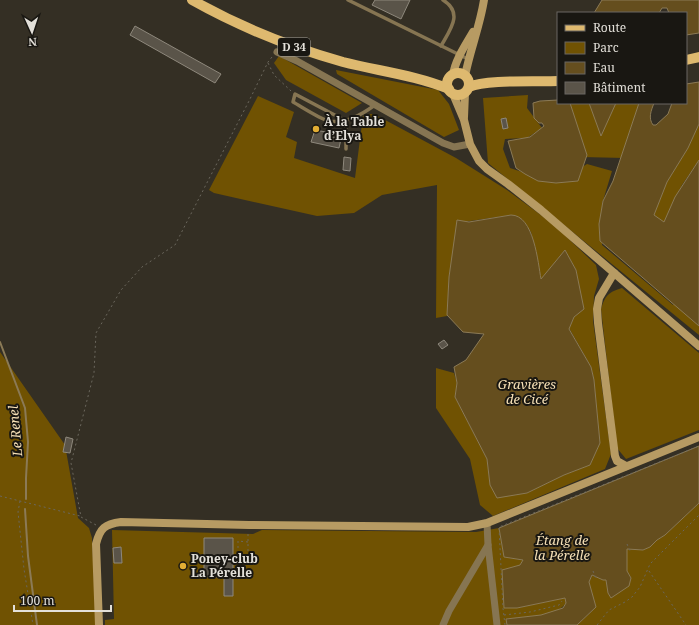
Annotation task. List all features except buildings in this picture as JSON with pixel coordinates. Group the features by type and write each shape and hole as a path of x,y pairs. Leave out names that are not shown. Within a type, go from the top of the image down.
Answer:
{"main road":[{"name":"D 34","path":"192,0 239,25 287,45 343,62 433,83 451,91"},
{"path":"464,120 468,60 480,21 484,0"},
{"path":"480,21 460,56 448,83 464,120 470,144 479,161 487,169 541,210 699,346"},
{"path":"687,60 699,57"},
{"path":"451,76 460,74 467,84"},
{"name":"D 34","path":"403,75 451,76"},
{"path":"467,84 557,81"},
{"path":"451,91 459,95 467,84"},
{"path":"614,273 599,298 597,309 615,456 617,461 626,466"},
{"path":"99,625 96,544 98,534 102,528 112,523 448,528 468,527 487,523 605,474 616,472 626,466 699,437"},
{"path":"605,474 612,464 615,456"}],"street":[{"path":"277,52 297,61 443,143 454,147 470,144"},
{"path":"487,523 497,625"},
{"path":"443,625 449,611 488,545"}],"lane":[{"path":"348,0 468,60"},
{"path":"440,46 455,17 454,10 443,0"},
{"path":"346,121 295,94 293,102 328,121 346,121 364,113 376,105"},
{"path":"346,121 346,149"}],"path":[{"path":"81,516 72,463 94,373 96,333 126,284 142,267 175,245 268,62 277,52"},
{"path":"268,62 274,74 295,94"},
{"path":"505,625 499,527 699,446"},
{"path":"0,496 81,516 102,528"},
{"path":"20,501 18,512 24,569 33,625"},
{"path":"597,625 609,610 625,602 632,596 640,587 650,564 699,515"},
{"path":"248,542 238,541 238,563 248,564 249,525"},
{"path":"627,544 630,551"},
{"path":"648,570 686,625"},
{"path":"593,571 596,578"},
{"path":"504,615 560,605 562,601"}],"green space":[{"path":"279,56 362,103 346,113 286,80 274,63"},
{"path":"336,70 438,90 449,104 459,130 444,137 337,74"},
{"path":"528,95 527,108 542,128 527,138 505,139 503,149 510,168 556,183 587,164 612,171 602,204 602,245 673,305 699,256 699,335 488,163 483,98"},
{"path":"258,96 294,112 286,137 297,142 294,158 355,178 363,116 374,114 456,158 507,190 553,224 596,265 599,279 594,296 593,321 611,454 605,469 493,516 480,505 470,459 436,408 436,368 454,373 457,383 455,397 487,459 490,485 504,496 527,493 564,475 590,465 600,443 594,380 591,367 569,328 574,317 583,309 576,270 565,250 541,280 531,232 511,215 463,222 452,258 449,277 447,316 436,318 437,185 382,195 354,213 317,216 214,193 209,190"},
{"path":"561,104 642,104 625,158 581,157"},
{"path":"699,124 699,160 682,185 664,223 654,215 655,212 667,182 688,148"},
{"path":"622,288 699,353 699,430 626,459 617,448 601,309 604,300 608,295"},
{"path":"0,352 65,445 78,518 89,528 92,538 96,625 0,625"},
{"path":"699,503 699,625 577,625 595,608 589,582 592,576 606,580 609,594 631,578 627,571 627,549 643,550 650,547"},
{"path":"499,528 504,557 523,560 520,565 517,608 565,598 566,603 561,608 539,616 506,619 507,625 105,625 105,620 114,619 112,530 253,534 262,530 476,532"}],"water":[{"path":"602,0 699,0 699,33 687,35 687,12 669,12 667,8 662,8 660,12 595,12"},
{"path":"699,82 699,124 688,148 667,182 654,215 664,222 675,197 699,160 699,326 600,241 599,224 603,201 613,181 639,104 654,104 650,117 653,125 656,125 668,114 672,104 687,104 687,84"},
{"path":"557,100 557,104 570,104 587,155 578,181 556,183 538,181 516,168 508,141 530,137 544,126 534,118 533,103"},
{"path":"589,104 616,104 601,136"},
{"name":"Gravières de Cicé","path":"511,215 519,217 530,231 534,241 541,279 565,250 576,270 584,309 574,317 569,329 591,367 594,380 600,443 590,465 564,475 527,493 497,498 490,485 487,459 455,397 457,383 454,367 466,360 484,334 463,332 447,315 449,277 457,220 469,222"},
{"name":"Étang de la Pérelle","path":"699,446 699,503 650,547 643,550 627,549 627,571 631,578 629,586 611,598 608,593 606,580 592,575 589,582 596,607 577,625 507,625 506,619 541,615 563,608 566,603 565,598 517,608 504,608 502,570 520,565 523,560 504,557 499,528"}],"waterway":[{"name":"Le Renel","path":"0,342 25,408 28,442 26,499"},
{"name":"Le Renel","path":"25,509 28,556 37,625"}],"place":[{"name":"À la Table d’Elya","path":"316,129"},
{"name":"Poney-club La Pérelle","path":"183,566"}]}
